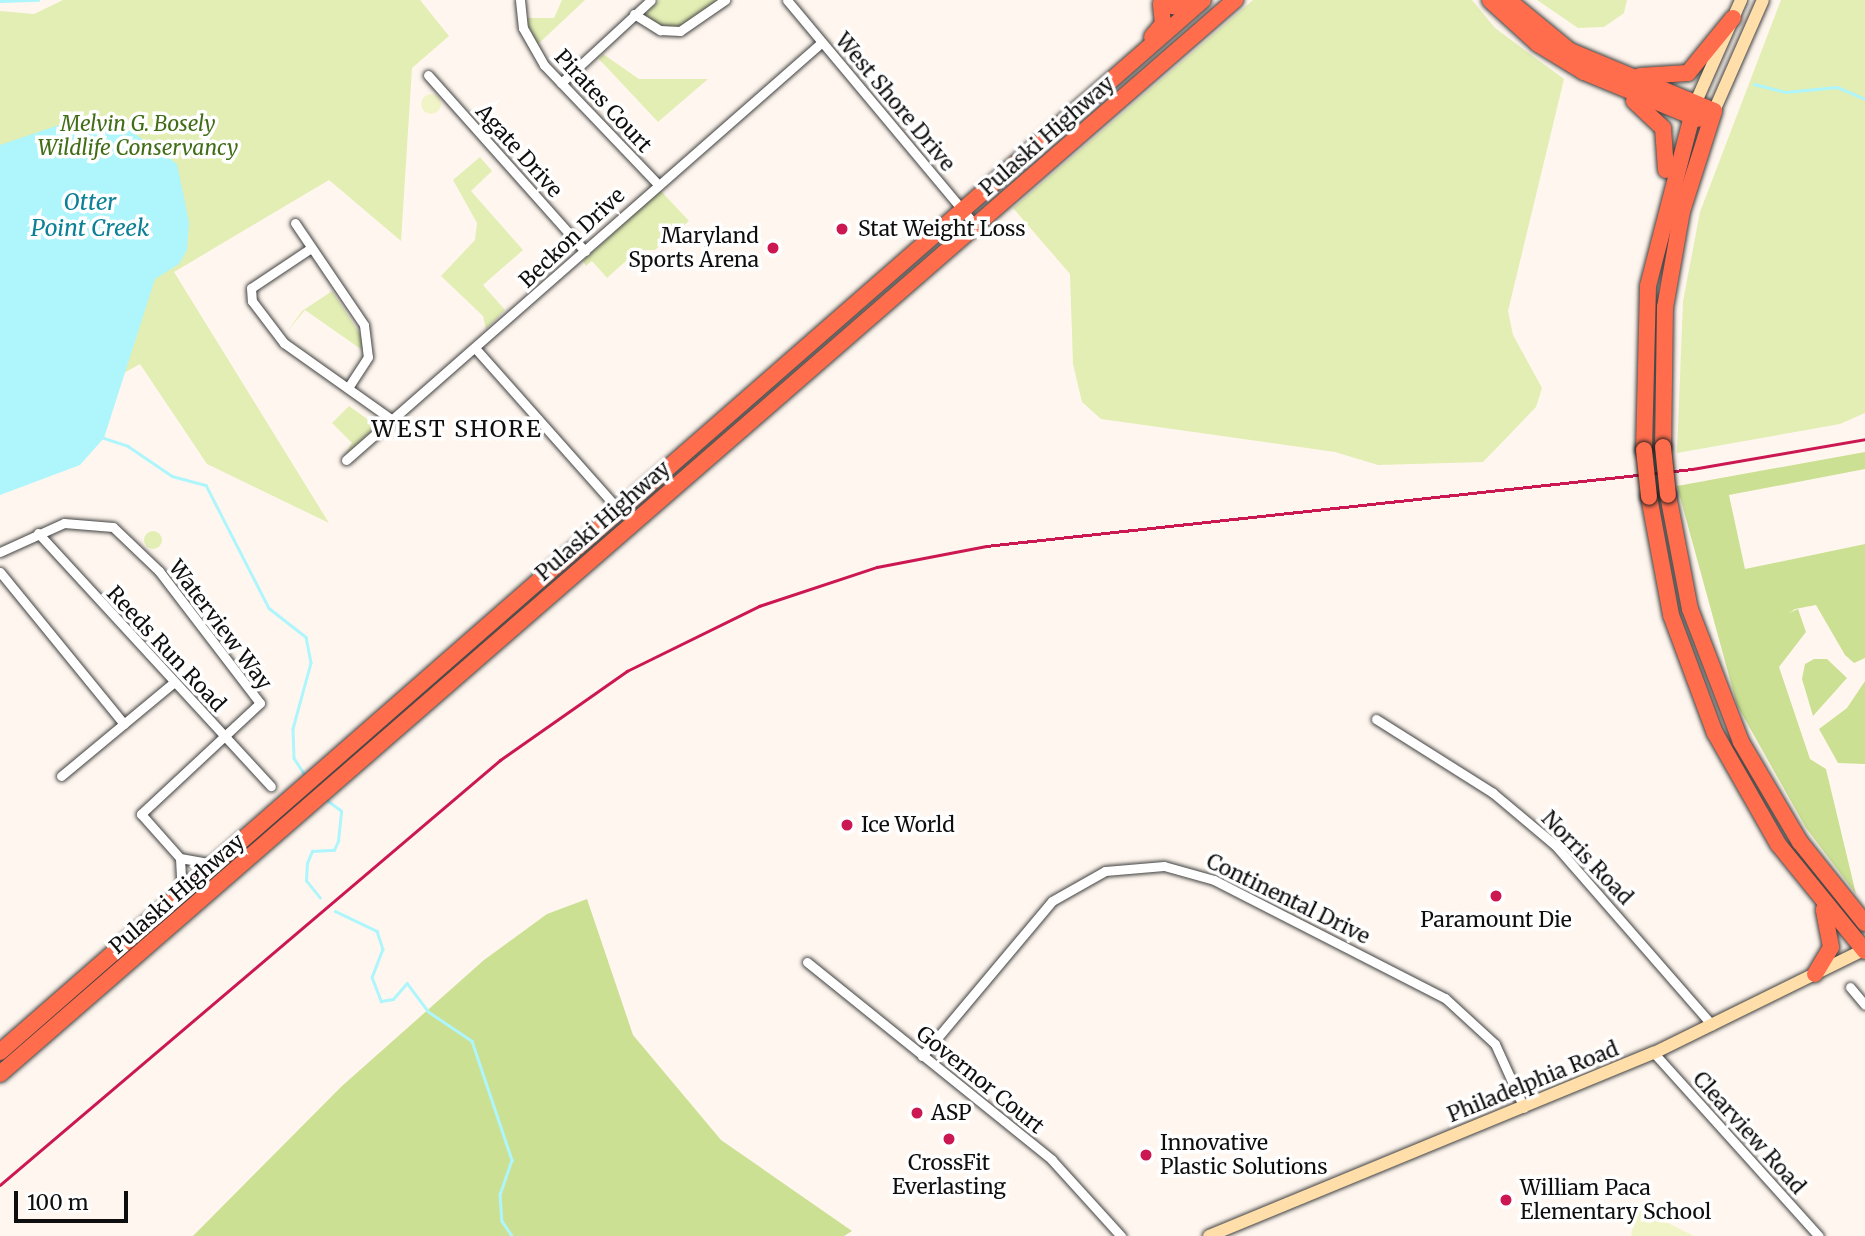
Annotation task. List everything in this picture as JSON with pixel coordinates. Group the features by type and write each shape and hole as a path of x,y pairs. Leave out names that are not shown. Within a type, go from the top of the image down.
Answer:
{"highway":[{"path":"1126,68 1128,58 1160,30 1161,4 1183,8 1195,0"},
{"name":"Pulaski Highway","path":"0,1052 1203,0"},
{"name":"Pulaski Highway","path":"0,1074 1235,0"},
{"path":"1490,0 1538,44 1649,111 1663,128 1668,152 1662,211 1643,329 1644,450 1649,497 1667,601 1704,707 1768,828 1822,904 1864,950"},
{"path":"1508,0 1553,39 1693,110"},
{"path":"1616,72 1666,79 1688,73 1733,18"},
{"path":"1584,72 1712,117 1682,211 1665,307 1663,447 1668,495 1690,609 1741,742 1800,842 1865,923"},
{"path":"1662,211 1693,110"},
{"path":"1815,974 1831,947 1822,904"}],"main road":[{"path":"1693,110 1741,0"},
{"path":"1712,117 1763,0"},
{"name":"Philadelphia Road","path":"1209,1236 1654,1053 1864,950"}],"street":[{"name":"Pirates Court","path":"520,0 528,40 561,83 656,182"},
{"path":"561,83 651,0"},
{"path":"634,14 660,30 680,31 725,0"},
{"name":"West Shore Drive","path":"787,0 976,226"},
{"name":"Beckon Drive","path":"346,460 585,251 656,182 822,42"},
{"name":"Agate Drive","path":"428,75 585,251"},
{"path":"295,223 368,337 368,357 348,388"},
{"path":"311,248 249,295 278,337 391,419"},
{"path":"475,348 619,510"},
{"name":"Waterview Way","path":"38,533 64,523 98,522 138,547 260,703 141,814 180,858"},
{"path":"0,552 38,533"},
{"name":"Reeds Run Road","path":"38,533 172,684 271,786"},
{"path":"0,572 124,724"},
{"path":"61,776 172,684"},
{"name":"Norris Road","path":"1376,719 1493,793 1555,845 1712,1026"},
{"path":"182,895 180,858 216,864"},
{"name":"Continental Drive","path":"922,1056 1058,896 1105,871 1164,866 1214,880 1445,998 1495,1044 1524,1108"},
{"name":"Governor Court","path":"807,962 1052,1160 1121,1236"},
{"path":"1850,987 1865,1005"},
{"name":"Clearview Road","path":"1654,1053 1819,1236"}],"green space":[{"name":"Melvin G. Bosely Wildlife Conservancy","path":"63,0 420,0 449,36 412,68 401,241 329,180 174,272 329,523 207,464 140,364 0,443 0,11 34,14"},
{"path":"562,0 585,0 536,46 526,18 554,18"},
{"path":"659,0 720,0 684,27 663,29 645,15"},
{"path":"1253,0 1472,0 1495,28 1564,79 1508,311 1513,335 1542,388 1536,407 1483,462 1378,465 1335,452 1101,419 1082,402 1073,364 1070,274 1013,208"},
{"path":"1537,0 1627,0 1624,13 1604,27 1578,28"},
{"path":"1781,0 1865,0 1865,413 1840,424 1677,453 1683,301 1700,212"},
{"path":"603,54 639,79 708,79 658,122 599,59"},
{"path":"431,94 438,97 441,104 438,111 431,114 424,111 421,104 424,97"},
{"path":"480,157 492,171 471,191 523,250 483,285 505,310 486,329 483,316 441,276 475,240 477,223 453,180"},
{"path":"660,190 689,221 655,250 638,250 607,278 592,261 586,266 583,261"},
{"path":"332,291 360,334 365,352 305,310 287,332 302,311"},
{"path":"349,406 377,426 344,455 352,443 332,423"},
{"path":"1865,452 1865,469 1729,495 1745,569 1865,544 1865,658 1854,663 1845,655 1816,605 1795,609 1789,613 1798,609 1806,632 1779,667 1810,759 1826,769 1856,894 1806,828 1737,705 1677,486"},
{"path":"149,531 157,531 162,540 160,547 149,549 144,544 144,536"},
{"path":"1814,659 1827,659 1847,678 1813,716 1802,679 1805,664"},
{"path":"1865,681 1865,764 1838,763 1819,729 1847,708"},
{"path":"587,899 633,1035 721,1140 852,1231 844,1236 193,1236 342,1086 484,960 547,914"},
{"path":"1636,1207 1694,1236 1631,1236"}],"water":[{"name":"Otter Point Creek","path":"92,123 124,126 177,164 189,222 187,250 179,264 155,279 104,438 80,465 0,495 0,145 59,125"}],"waterway":[{"path":"0,1 38,0"},
{"path":"1754,84 1786,92 1837,87 1865,99"},
{"path":"104,438 128,446 172,476 206,485 269,608 306,637 311,663 293,729 294,758 305,775"},
{"path":"320,898 306,881 307,863 312,851 334,850 338,841 341,811 326,800"},
{"path":"335,911 377,931 383,949 372,977 381,1001 393,999 407,983 429,1012 472,1041 512,1160 500,1194 502,1221 512,1236"}],"railway":[{"path":"0,1185 500,760 627,671 759,606 877,567 986,546 1692,469 1865,439"}],"place":[{"name":"Stat Weight Loss","path":"842,229"},
{"name":"Maryland Sports Arena","path":"773,248"},
{"name":"Ice World","path":"847,825"},
{"name":"Paramount Die","path":"1496,896"},
{"name":"ASP","path":"917,1113"},
{"name":"CrossFit Everlasting","path":"949,1139"},
{"name":"Innovative Plastic Solutions","path":"1146,1155"},
{"name":"William Paca Elementary School","path":"1506,1200"}],"district":[{"name":"WEST SHORE","path":"457,429"}]}
